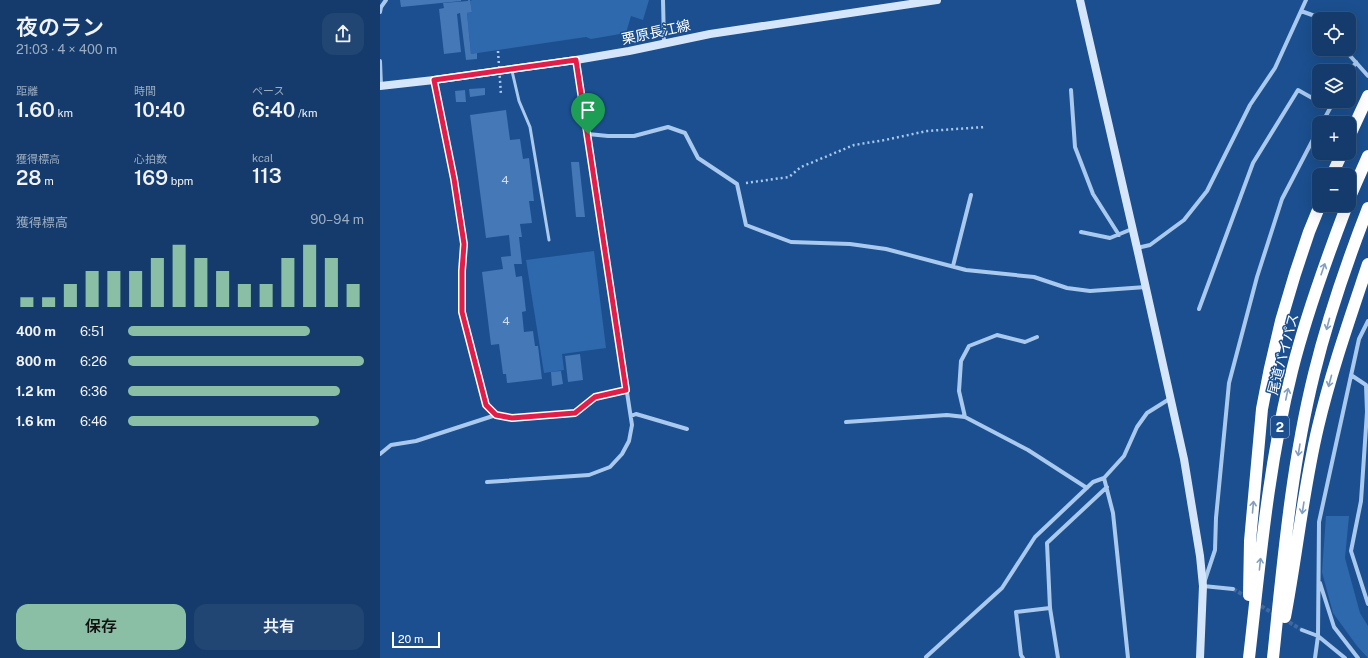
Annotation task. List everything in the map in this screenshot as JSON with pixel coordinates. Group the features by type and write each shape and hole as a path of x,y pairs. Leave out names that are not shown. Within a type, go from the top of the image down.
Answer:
{"highway":[{"path":"1356,122 1368,96"},
{"path":"1356,183 1368,156"},
{"name":"2","path":"1275,658 1291,497 1301,435 1314,374 1329,318 1345,269 1368,208"},
{"path":"1249,658 1250,541 1262,410 1281,321 1297,267 1317,212"},
{"name":"尾道バイパス","path":"1249,658 1268,494 1278,433 1292,371 1310,310 1345,212"},
{"path":"1275,658 1290,589 1307,481 1318,428 1332,375 1368,264"}],"street":[{"path":"380,12 381,7 386,0"},
{"path":"663,0 664,43"},
{"name":"栗原長江線","path":"380,86 576,60 629,51 710,34 937,0"},
{"path":"1080,0 1138,248 1171,398 1192,506 1203,586 1200,658"},
{"path":"1138,248 1150,245 1184,220 1206,191 1250,104 1275,68 1306,0"},
{"path":"1301,11 1312,15"},
{"path":"1350,56 1368,76"},
{"path":"380,60 380,86"},
{"path":"487,482 589,475 610,467 622,454 629,441 632,425 631,416 576,60"},
{"path":"434,80 454,179 464,244 462,271 462,312 486,405 496,415"},
{"path":"1071,90 1075,147 1093,194 1119,235"},
{"path":"1199,309 1253,163 1298,90 1312,98"},
{"path":"588,134 634,136 668,127 685,133 698,158 737,184 746,226 791,242 850,244 886,249 966,270 1034,277 1067,288 1090,291 1146,287"},
{"path":"1203,586 1215,550 1216,518 1229,384 1257,277 1282,200 1312,142"},
{"path":"953,266 970,195"},
{"path":"1081,232 1110,238 1133,229"},
{"path":"1315,658 1318,636 1319,522 1359,339 1368,321"},
{"path":"965,417 959,391 961,361 969,346 997,335 1025,342 1038,337"},
{"path":"1351,375 1366,385 1367,412 1361,501 1351,551 1368,604"},
{"path":"380,454 391,445 416,441 496,415 512,418 575,413 595,397 626,390"},
{"path":"926,657 1002,588 1035,537 1093,482 1104,478 1124,456 1137,427 1147,413 1171,398"},
{"path":"631,416 636,414 687,429"},
{"path":"846,422 947,415 965,417 1028,450 1087,488"},
{"path":"1104,478 1113,513 1128,658"},
{"path":"1058,658 1050,608 1047,543 1107,487"},
{"path":"1319,579 1334,627 1358,658"},
{"path":"1203,586 1233,589"},
{"path":"1023,658 1021,655 1016,612 1050,608"},
{"path":"1302,630 1318,636 1345,658"}],"lane":[{"path":"512,68 519,101 530,127 549,240"}],"path":[{"path":"498,51 501,95"},
{"path":"737,184 789,177 800,167 854,145 927,131 985,127"}],"shaded area":[{"path":"649,0 643,20 631,16 626,33 591,39 586,37 471,54 467,13 472,12 470,1"},
{"path":"594,251 606,348 562,354 564,370 544,373 526,260"},
{"path":"1326,516 1349,516 1345,558 1360,613 1368,626 1368,658 1357,646 1333,613 1322,572"}],"building":[{"path":"400,0 461,0 461,1 401,7"},
{"path":"470,0 472,12 467,13 471,54 477,53 477,59 466,60 460,13 457,14 461,52 444,54 439,9 444,8 443,3"},
{"path":"485,88 485,95 470,97 469,89"},
{"path":"465,90 466,102 456,102 455,91"},
{"path":"506,110 510,140 520,139 523,159 529,158 534,201 529,201 532,223 520,224 522,237 519,237 522,264 514,264 516,277 522,276 526,311 522,312 524,332 533,331 535,346 538,346 542,379 507,383 506,374 503,374 499,344 491,345 482,272 503,269 501,257 511,256 509,235 486,238 470,115"},
{"path":"571,162 579,162 585,217 576,217"},
{"path":"580,354 583,380 568,382 565,356"},
{"path":"561,371 563,384 552,386 551,372"}],"tunnel":[{"path":"1233,589 1247,597"},
{"path":"1256,603 1276,615"},
{"path":"1284,619 1302,630"}],"route":[{"path":"576,60 588,134 626,390 595,397 575,413 512,418 496,415 486,405 462,312 462,271 464,244 454,179 434,80 576,60"}]}
